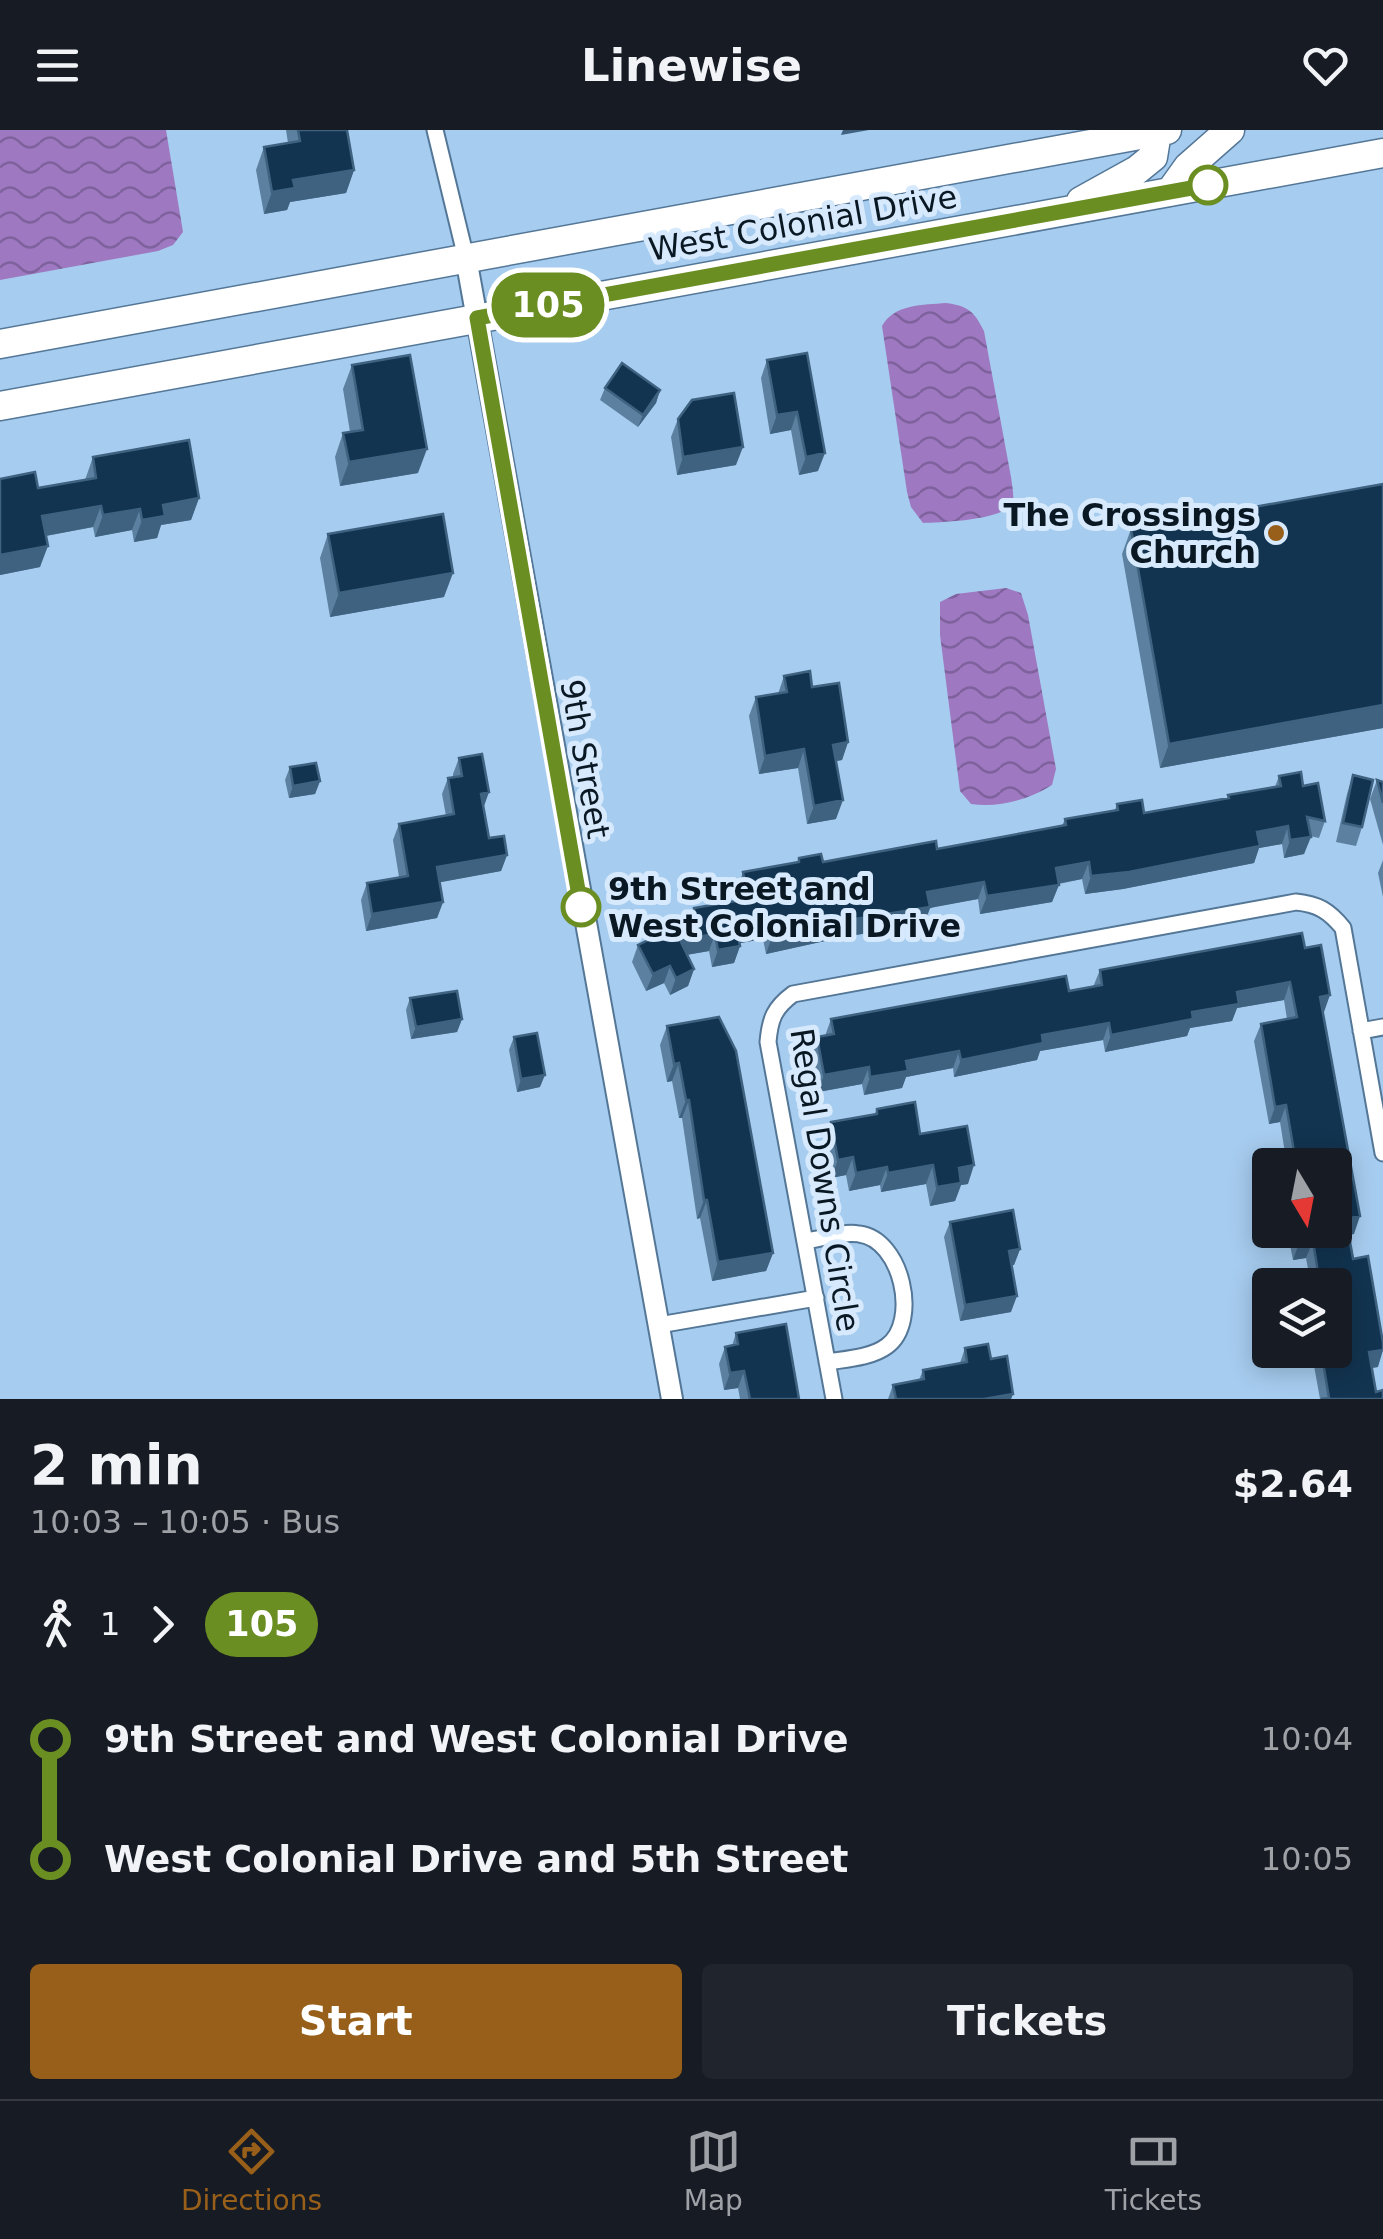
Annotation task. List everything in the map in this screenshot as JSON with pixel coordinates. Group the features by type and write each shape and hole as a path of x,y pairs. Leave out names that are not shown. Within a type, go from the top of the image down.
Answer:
{"highway":[{"path":"1170,192 1188,166 1230,130"},
{"name":"West Colonial Drive","path":"0,344 1162,131"},
{"path":"1062,211 1153,157 1162,131"},
{"name":"West Colonial Drive","path":"0,406 1383,153"}],"street":[{"name":"9th Street","path":"435,130 466,258 672,1399"},
{"name":"Regal Downs Circle","path":"834,1399 768,1042 770,1020 777,1006 793,994 1296,902 1311,903 1329,912 1343,928 1383,1153"},
{"path":"1361,1030 1383,1026"},
{"path":"805,1241 858,1234 881,1243 894,1257 905,1311 901,1331 885,1348 827,1362"},
{"path":"659,1325 816,1298"}],"water":[{"path":"0,130 166,130 183,232 173,245 158,251 0,280"},
{"path":"946,303 970,311 984,331 1013,501 1008,508 987,516 923,523 911,507 907,492 882,326 901,310"},
{"path":"1006,588 1021,593 1028,615 1056,769 1052,785 1033,795 1003,804 971,804 960,791 940,635 940,602 956,594"}],"building":[{"path":"298,130 347,130 354,170 293,180 295,188 272,192 264,147 300,141"},
{"path":"807,353 825,453 806,457 797,412 777,415 767,360"},
{"path":"410,355 427,449 349,462 343,433 363,430 352,365"},
{"path":"622,363 660,390 643,415 605,388"},
{"path":"734,393 743,447 683,457 678,419 692,400"},
{"path":"189,440 199,498 163,505 165,516 142,520 140,509 103,515 101,506 42,516 48,546 0,555 0,479 35,472 38,488 96,478 93,457"},
{"path":"1383,484 1383,705 1169,744 1131,529"},
{"path":"443,514 453,573 339,593 328,534"},
{"path":"810,671 812,687 839,683 848,742 833,745 843,800 814,806 804,749 765,756 756,697 787,692 784,676"},
{"path":"482,754 489,792 481,794 489,838 504,836 507,855 437,867 443,902 372,914 367,883 408,876 399,824 454,814 448,778 462,776 459,758"},
{"path":"316,763 320,781 293,786 290,767"},
{"path":"1301,772 1303,786 1318,783 1325,821 1307,817 1311,837 1290,840 1288,826 1257,832 1260,846 1129,872 1091,876 1089,862 1056,868 1059,885 987,896 984,882 927,892 930,907 772,937 770,922 737,928 740,946 718,950 715,934 680,940 694,969 676,978 670,966 653,974 638,945 695,917 694,908 748,899 743,872 821,854 823,862 936,841 937,849 1066,825 1065,819 1118,810 1117,804 1142,800 1144,813 1229,798 1228,795 1281,786 1279,776"},
{"path":"1353,775 1373,780 1362,827 1343,823"},
{"path":"1377,780 1383,782 1383,803"},
{"path":"1302,933 1305,948 1321,945 1330,995 1320,997 1348,1148 1293,1148 1286,1105 1275,1107 1261,1024 1297,1017 1290,982 1237,992 1239,1004 1192,1012 1193,1019 1111,1035 1109,1023 1042,1035 1043,1043 961,1060 959,1051 906,1061 908,1071 870,1077 869,1067 824,1075 817,1037 834,1034 831,1019 1066,976 1069,991 1102,985 1100,970"},
{"path":"457,991 462,1019 416,1027 410,998"},
{"path":"719,1017 736,1051 773,1253 718,1262 689,1100 679,1063 674,1064 667,1026"},
{"path":"537,1033 545,1075 521,1079 514,1037"},
{"path":"915,1102 920,1134 967,1126 974,1165 959,1168 961,1183 937,1187 933,1165 888,1173 887,1167 856,1173 853,1157 838,1160 831,1122"},
{"path":"1352,1172 1360,1216 1352,1218"},
{"path":"1013,1210 1020,1249 1009,1251 1017,1296 965,1305 950,1222"},
{"path":"1314,1248 1351,1248 1353,1259 1368,1256 1383,1343 1383,1350 1369,1352 1376,1392 1383,1390 1383,1399 1321,1399 1329,1398 1324,1368 1352,1368 1352,1268 1317,1268"},
{"path":"786,1324 799,1399 750,1399 744,1371 730,1373 725,1347 738,1344 736,1333"},
{"path":"988,1344 991,1359 1007,1356 1013,1394 984,1399 896,1399 893,1385 924,1379 923,1370 967,1362 965,1348"}],"bus line":[{"name":"105","path":"581,907 477,318 1208,185"}],"place":[{"name":"The Crossings Church","path":"1276,533"},
{"name":"9th Street and West Colonial Drive","path":"581,907"}]}
